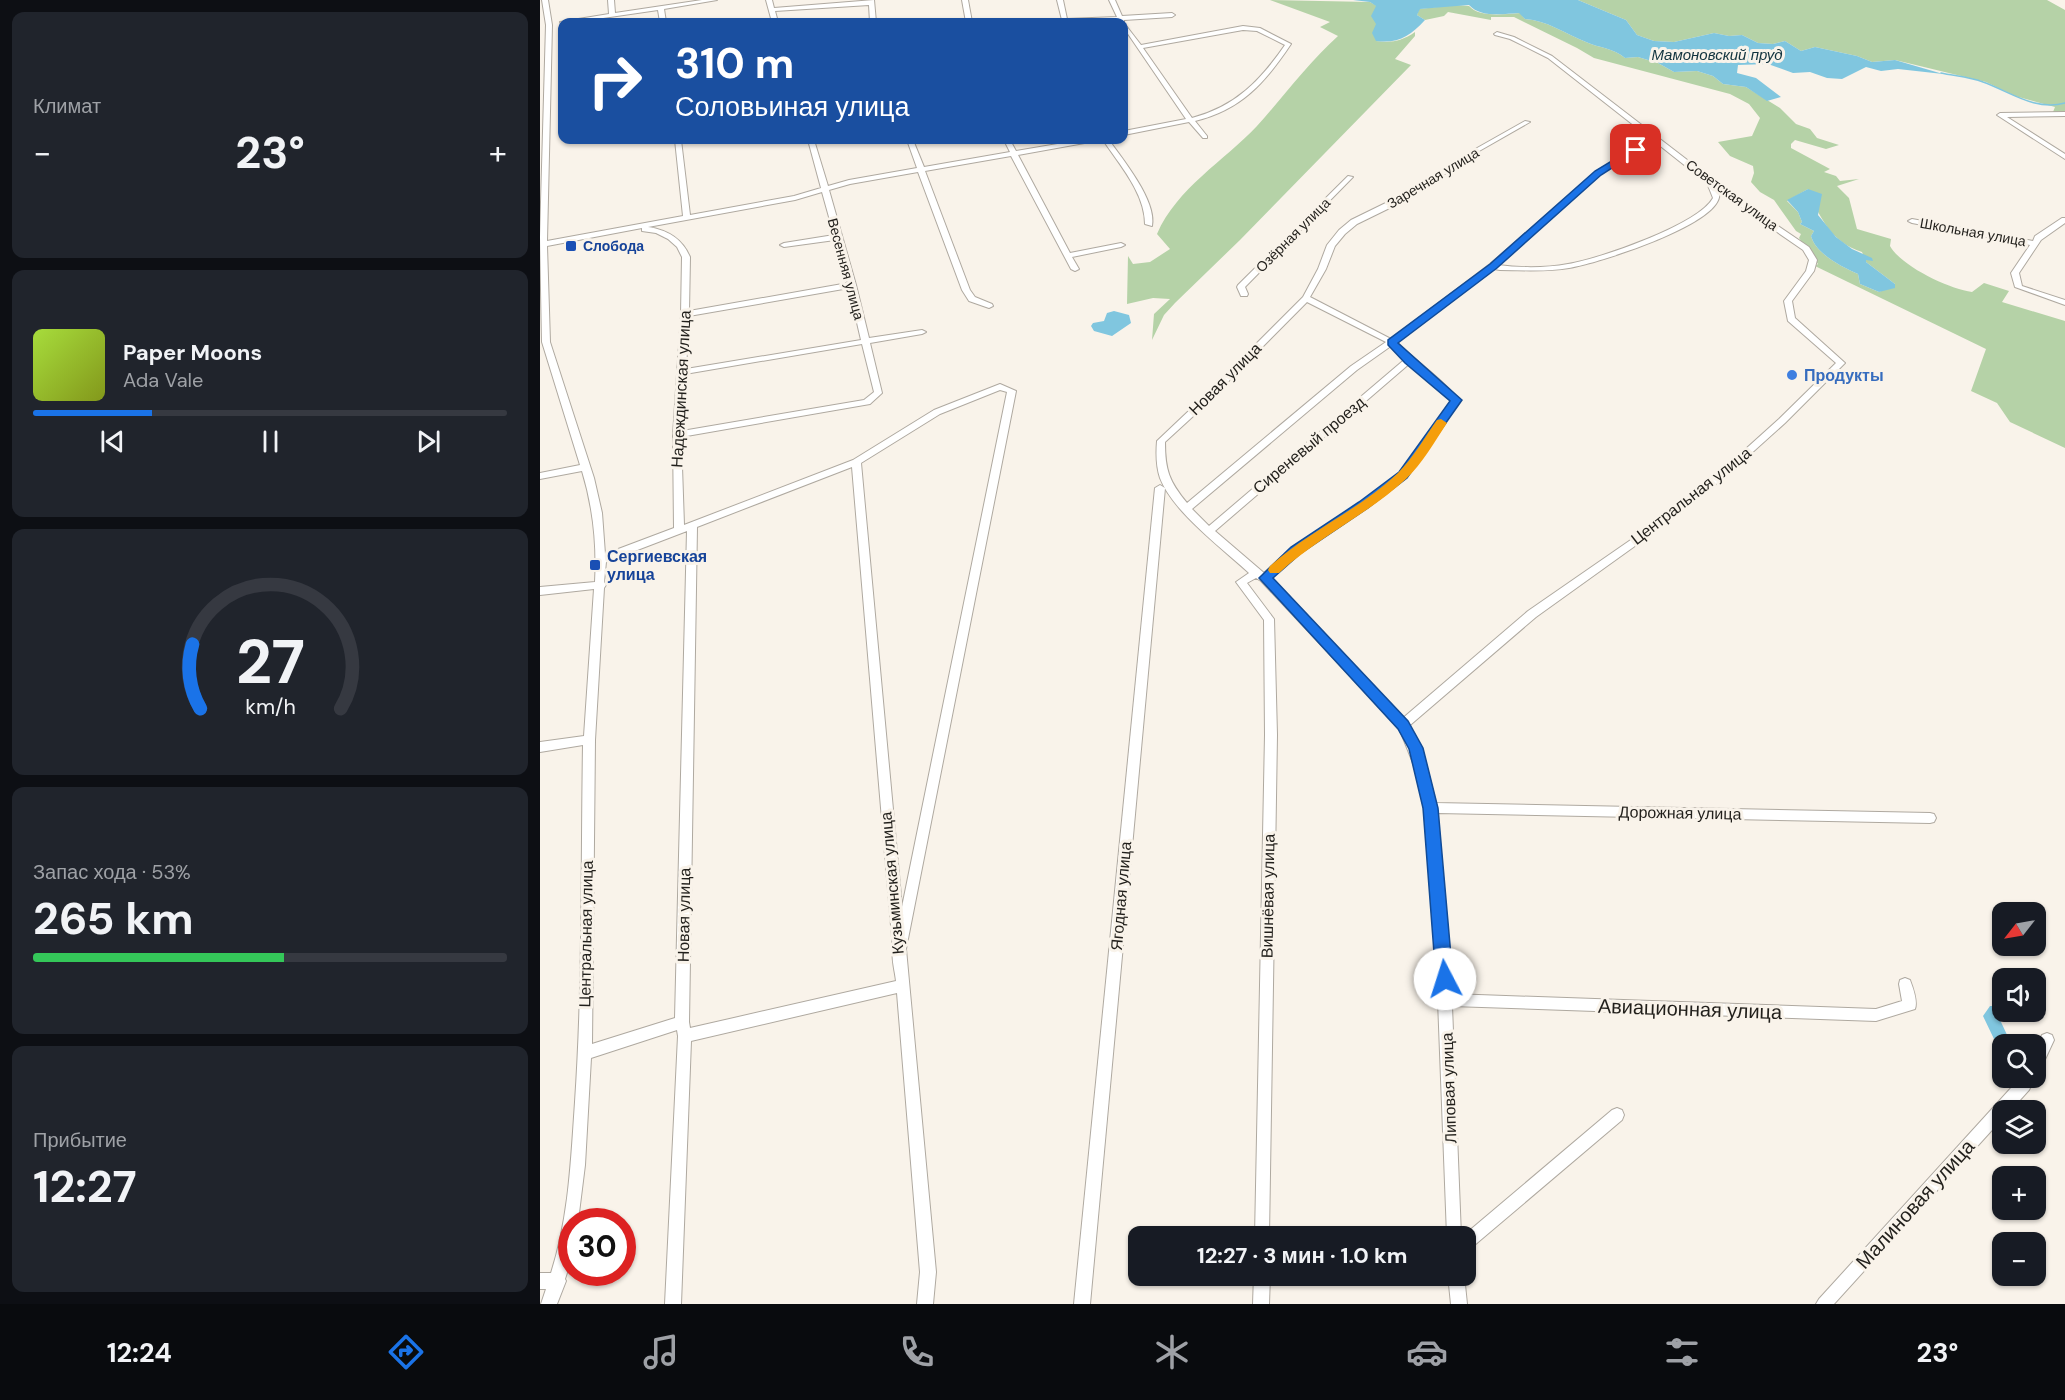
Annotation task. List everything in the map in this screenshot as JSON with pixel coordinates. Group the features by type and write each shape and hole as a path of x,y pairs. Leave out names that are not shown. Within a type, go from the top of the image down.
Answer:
{"street":[{"name":"Центральная улица","path":"545,0 549,13 549,25 542,306 546,342 586,466 597,513 601,560 589,740 585,1053 578,1166 572,1208"},
{"path":"611,0 612,15"},
{"path":"591,18 714,0"},
{"path":"769,0 774,18"},
{"path":"965,0 968,18"},
{"path":"1060,0 1064,18"},
{"path":"1112,0 1120,18"},
{"path":"771,10 871,2 873,18"},
{"path":"661,8 662,18"},
{"path":"540,15 549,13"},
{"path":"1128,21 1172,15"},
{"path":"549,25 558,23"},
{"path":"1128,132 1215,115 1232,106 1272,70 1288,44 1258,29 1243,28 1140,47"},
{"path":"1128,30 1191,121 1205,137"},
{"name":"Советская улица","path":"1497,34 1512,38 1550,57 1735,201 1788,236"},
{"path":"2065,114 2000,115 2065,157"},
{"name":"Заречная улица","path":"1306,298 1322,269 1331,244 1354,222 1405,197 1472,153 1527,122"},
{"path":"1188,508 1354,368 1493,266 1598,173 1655,138"},
{"path":"678,144 687,218"},
{"name":"Весенняя улица","path":"676,435 874,399 878,393 852,285 812,144"},
{"path":"911,144 966,290 972,299 989,306"},
{"path":"1009,144 1075,269"},
{"path":"544,244 795,198 849,182 1066,144"},
{"path":"1108,144 1145,204 1150,216 1149,224"},
{"path":"1493,266 1500,268 1570,266 1618,253 1662,236 1714,204 1717,194 1694,168"},
{"name":"Озёрная улица","path":"1244,294 1241,287 1350,177"},
{"path":"2065,220 2044,233 2034,243 2015,273 2019,287 2065,303"},
{"name":"Школьная улица","path":"1912,221 2034,243"},
{"name":"Надеждинская улица","path":"636,228 661,232 684,248 686,257 685,314 676,435 685,528"},
{"name":"Центральная улица","path":"1403,725 1532,614 1664,521 1722,475 1841,363 1791,320 1788,301 1810,271 1813,260 1806,249 1788,236"},
{"path":"784,245 838,237"},
{"path":"1068,256 1121,245"},
{"path":"685,314 852,285"},
{"path":"1261,576 1364,505 1403,475 1456,400 1409,360 1392,342 1306,298"},
{"name":"Новая улица","path":"1161,467 1161,441 1306,298"},
{"path":"681,372 922,332"},
{"name":"Сиреневый проезд","path":"1210,530 1409,360"},
{"path":"601,560 856,462 937,412 1000,387 1012,391 898,956"},
{"name":"Кузьминская улица","path":"856,462 898,956 928,1272 925,1304"},
{"path":"540,476 586,466"},
{"name":"Липовая улица","path":"1161,467 1166,482 1188,508 1261,576 1403,725 1416,748 1431,808 1447,1000 1454,1226"},
{"name":"Ягодная улица","path":"1082,1304 1160,488"},
{"name":"Новая улица","path":"673,1304 685,1036 681,1022 685,528"},
{"name":"Вишнёвая улица","path":"1261,576 1241,582 1269,619 1271,735 1262,1226"},
{"path":"540,591 601,585"},
{"path":"540,747 589,740"},
{"name":"Дорожная улица","path":"1431,808 1930,818"},
{"name":"Авиационная улица","path":"1447,1000 1876,1015 1910,1005 1905,984"},
{"path":"685,1036 901,986"},
{"path":"585,1053 681,1022"},
{"name":"Малиновая улица","path":"1824,1304 2021,1088"},
{"path":"1476,1235 1617,1115"},
{"path":"540,1281 558,1281"},
{"name":"Центральная улица","path":"549,1304 558,1281"},
{"path":"1261,1304 1262,1286"},
{"path":"1457,1286 1459,1304"}],"green space":[{"path":"1270,0 1370,2 1377,6 1376,41 1397,41 1415,32 1415,36 1395,59 1411,65 1175,303 1164,315 1152,340 1154,314 1170,299 1153,298 1127,304 1128,256 1133,264 1150,262 1170,249 1157,234 1176,203 1257,126 1306,68 1338,36 1320,27 1330,22"},
{"path":"1578,0 2047,0 2065,10 2065,113 2053,112 2055,107 2015,96 1986,82 1895,60 1872,62 1857,56 1815,47 1801,51 1785,41 1773,44 1758,43 1742,35 1729,36 1714,33 1674,42 1654,41 1637,35 1626,20"},
{"path":"1455,5 1469,6 1486,14 1520,13 1525,19 1548,25 1616,52 1625,58 1638,57 1658,63 1674,72 1697,71 1713,76 1723,84 1746,87 1780,108 1796,124 1810,129 1817,138 1839,145 1826,149 1795,140 1791,148 1830,169 1824,172 1836,176 1840,181 1859,179 1837,186 1849,198 1857,229 1891,239 1890,246 1904,261 1939,281 1972,292 1984,283 2009,291 2002,302 2065,321 2065,448 2010,422 1997,403 1971,391 1986,349 1815,266 1818,264 1799,238 1801,234 1796,231 1774,200 1760,192 1751,182 1754,173 1753,166 1730,156 1718,142 1752,136 1760,118 1749,104 1730,94 1594,58 1514,17 1491,17 1491,20 1448,12 1444,16 1425,20 1417,15 1419,9","holes":["1808,189 1828,228 1842,242 1862,252 1866,262 1895,284 1879,292 1860,284 1858,274 1837,264 1818,249 1811,236 1814,231 1800,224 1802,222 1798,212 1787,201"]}],"water":[{"name":"Мамоновский пруд","path":"1353,0 1578,0 1626,20 1637,35 1654,41 1674,42 1714,33 1729,36 1742,35 1758,43 1773,44 1785,41 1801,51 1815,47 1857,56 1872,62 1895,60 1943,74 1898,69 1881,71 1866,67 1842,79 1827,78 1810,72 1793,73 1768,64 1738,65 1737,73 1756,78 1781,97 1767,101 1746,87 1723,84 1713,76 1697,71 1674,72 1658,63 1638,57 1625,58 1616,52 1548,25 1525,19 1519,13 1486,14 1469,5 1420,9 1417,15 1425,20 1409,34 1397,40 1376,41 1372,33 1376,24 1371,16 1376,6 1370,2"},
{"path":"1808,189 1822,194 1818,215 1836,237 1852,249 1872,258 1873,261 1866,260 1866,262 1895,284 1895,288 1879,292 1860,284 1858,274 1837,264 1818,249 1811,236 1814,231 1800,224 1802,222 1798,212 1787,200"},
{"path":"1114,311 1129,315 1131,323 1112,336 1094,331 1091,326 1093,323 1104,321 1107,313"},
{"path":"1992,1006 1992,1022 2001,1022 2007,1034 1992,1035 1983,1016"}],"waterway":[{"path":"1941,73 1978,80 2033,103 2054,105 2065,103"}],"slow traffic":[{"path":"1274,570 1295,551 1364,505 1403,475 1441,423"}],"place":[{"name":"Слобода","path":"571,246"},
{"name":"Продукты","path":"1792,375"},
{"name":"Сергиевская улица","path":"595,565"}],"route":[{"path":"1445,979 1431,808 1416,748 1403,725 1265,578 1295,551 1364,505 1403,475 1456,400 1431,376 1409,360 1392,342 1493,266 1598,173 1636,150"}]}
